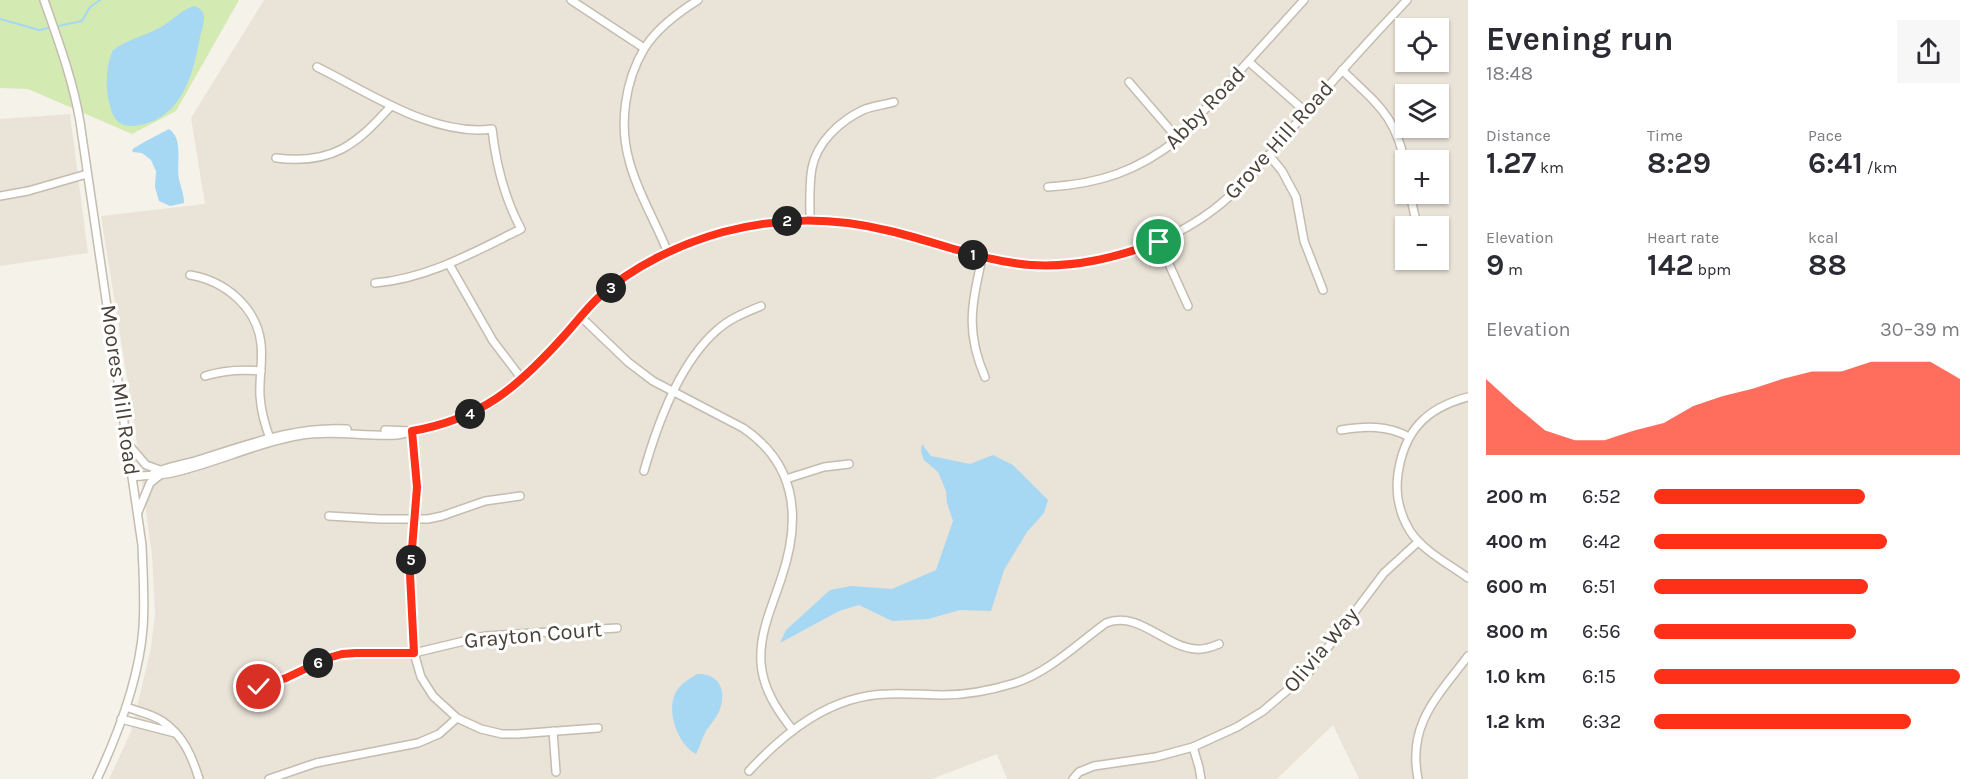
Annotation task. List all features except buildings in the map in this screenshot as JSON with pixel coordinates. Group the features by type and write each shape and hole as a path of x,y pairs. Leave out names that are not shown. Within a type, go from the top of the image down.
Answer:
{"street":[{"name":"Moores Mill Road","path":"44,0 76,100 138,515 144,584 143,631 137,668 126,707 97,779"},
{"path":"571,0 644,48"},
{"path":"668,253 628,159 625,106 632,74 644,48 670,20 698,0"},
{"name":"Abby Road","path":"1048,187 1075,186 1119,174 1153,158 1178,139 1304,0"},
{"name":"Grove Hill Road","path":"132,477 220,460 271,441 295,436 314,434 400,435 436,427 480,409 501,397 522,379 600,297 643,266 668,253 707,238 743,228 773,222 810,219 861,225 890,231 982,258 1032,265 1068,264 1121,255 1159,242 1215,208 1249,177 1342,70 1407,0"},
{"path":"1249,62 1305,112"},
{"path":"317,67 391,106 433,122 477,131 492,129 495,156 503,188 521,229 449,264 412,277 375,283"},
{"path":"1342,70 1382,109 1391,121 1402,150"},
{"path":"1129,82 1178,139"},
{"path":"810,219 811,170 819,148 844,121 865,109 894,102"},
{"path":"276,158 308,160 337,152 363,136 391,106"},
{"path":"1269,155 1282,171 1296,197 1304,241 1323,291"},
{"path":"0,196 28,191 87,174"},
{"path":"1159,242 1188,306"},
{"path":"982,258 973,298 971,327 973,342 986,377"},
{"path":"449,264 477,316 522,379"},
{"path":"190,275 205,278 224,287 237,297 256,324 260,339 260,402 271,441"},
{"path":"644,471 653,438 674,392 700,347 716,330 735,317 760,306"},
{"path":"581,317 628,362 653,381 757,437 767,448 786,479 793,519 790,549 766,620 761,664 769,693 792,729"},
{"path":"205,376 239,369 261,371"},
{"path":"1468,397 1450,402 1438,409 1421,422 1409,437 1400,462 1396,494 1404,520 1418,542 1468,577"},
{"path":"1341,430 1364,427 1388,428 1409,437"},
{"path":"412,431 417,487 410,574 414,653 421,676 433,696 457,718 481,729 502,734 517,735 598,728"},
{"path":"128,444 146,465 158,473 150,483 138,515"},
{"path":"786,479 824,467 849,464"},
{"path":"329,516 414,520 442,516 493,499 520,496"},
{"name":"Olivia Way","path":"1073,779 1079,772 1094,766 1156,757 1192,747 1248,721 1292,688 1310,671 1384,573 1418,542"},
{"path":"748,771 792,729 826,710 862,697 886,694 945,696 1018,682 1044,669 1113,620 1128,620 1188,648 1203,649 1220,644"},
{"name":"Grayton Court","path":"259,687 342,654 414,653 485,636 617,628"},
{"path":"1418,779 1416,766 1418,736 1422,721 1429,707 1468,656"},
{"path":"126,707 161,720 175,733 185,743 192,756 199,779"},
{"path":"269,779 326,761 418,743 439,734 457,718"},
{"path":"121,719 175,733"},
{"path":"553,731 556,772"},
{"path":"1192,747 1201,779"}],"shaded area":[{"path":"264,0 1468,0 1468,779 1359,779 1333,725 1277,779 1007,779 997,754 932,779 109,779 131,732 151,648 155,613 152,555 132,409 101,216 205,204 191,118"},
{"path":"70,114 88,253 0,266 0,119"}],"green space":[{"path":"0,0 239,0 176,111 132,134 28,89 0,88"}],"water":[{"path":"194,6 202,11 204,23 193,67 182,94 174,106 150,122 130,126 119,122 112,113 107,87 108,64 113,50 161,27"},
{"path":"169,129 174,133 178,145 178,173 184,197 184,203 170,206 159,201 155,187 156,171 151,160 142,153 132,150"},
{"path":"922,444 931,456 970,464 993,455 1013,465 1048,500 1044,513 1027,532 1004,570 991,611 960,610 928,619 892,621 859,605 839,611 780,643 786,630 830,590 851,586 892,589 936,570 953,521 946,491 938,472 924,460 921,452"},
{"path":"697,674 704,674 715,679 721,689 722,702 696,754 689,749 678,734 672,705 678,689"}],"waterway":[{"path":"0,19 39,30 82,21 90,7 100,0"}],"route":[{"path":"259,687 342,654 414,653 410,574 417,487 412,431 436,427 460,418 501,397 545,357 600,297 643,266 668,253 721,233 773,222 810,219 890,231 982,258 1032,265 1091,262 1159,242"}]}
